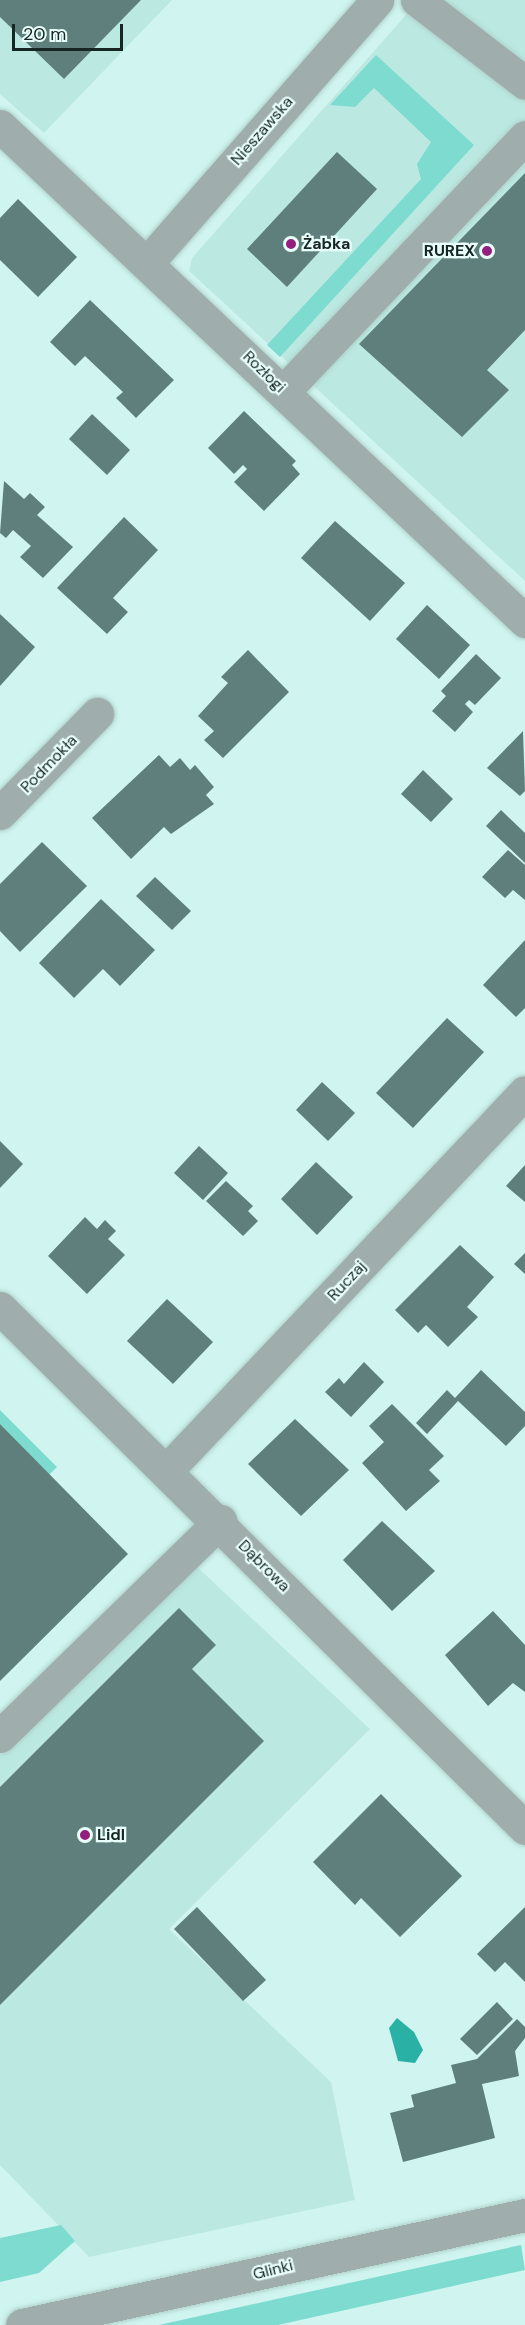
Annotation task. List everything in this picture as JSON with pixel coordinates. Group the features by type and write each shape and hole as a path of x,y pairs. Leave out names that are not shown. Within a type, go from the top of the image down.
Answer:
{"street":[{"name":"Nieszawska","path":"148,262 377,0"},
{"path":"417,0 525,83"},
{"name":"Rozłogi","path":"0,126 148,262 525,621"},
{"path":"284,391 525,137"},
{"name":"Podmokła","path":"0,813 97,714"},
{"name":"Ruczaj","path":"168,1469 525,1092"},
{"name":"Dąbrowa","path":"2,1314 168,1469 525,1828"},
{"path":"0,1737 220,1521"},
{"name":"Glinki","path":"22,2325 525,2215"}],"shaded area":[{"path":"0,0 172,0 44,133 0,94"},
{"name":"RUREX","path":"419,0 525,0 525,581 189,271 192,258"},
{"path":"376,55 474,145 280,357 267,345 421,179 417,164 431,142 374,88 355,107 330,105"},
{"path":"0,1410 57,1467 49,1475 0,1424"},
{"path":"194,1564 370,1729 169,1929 331,2082 355,2200 89,2257 0,2165 0,1756"},
{"path":"397,2018 414,2032 423,2050 415,2063 398,2061 389,2028"},
{"path":"61,2225 75,2241 39,2273 0,2282 0,2238"},
{"path":"521,2245 525,2270 278,2325 159,2325"}],"building":[{"path":"0,0 141,0 64,79 0,17"},
{"path":"337,152 377,189 287,287 247,249"},
{"name":"RUREX","path":"525,173 525,330 487,370 509,390 462,437 359,344"},
{"path":"18,199 77,257 38,297 0,260 0,218"},
{"path":"90,300 174,380 136,418 116,398 123,392 85,356 75,366 50,342"},
{"path":"244,411 296,461 292,465 300,474 264,511 234,482 247,469 243,465 234,474 208,448"},
{"path":"92,414 130,450 107,475 69,439"},
{"path":"4,481 24,499 30,493 45,507 37,515 73,547 43,578 20,557 31,546 13,530 6,538 0,533"},
{"path":"124,517 158,550 113,598 128,612 107,634 57,588"},
{"path":"335,521 405,583 370,621 301,558"},
{"path":"427,605 470,645 439,679 396,639"},
{"path":"0,614 35,647 0,686"},
{"path":"248,650 289,692 223,758 204,740 214,731 198,716 228,683 221,677"},
{"path":"476,654 501,678 475,705 469,700 465,704 473,712 455,732 432,711 446,696 441,691"},
{"path":"523,731 525,791 520,796 487,768"},
{"path":"159,755 170,767 180,758 190,770 195,765 214,787 206,795 214,804 171,834 164,827 131,859 92,818"},
{"path":"423,770 453,799 431,822 401,794"},
{"path":"501,810 525,833 525,863 486,826"},
{"path":"42,842 87,886 20,952 0,931 0,884"},
{"path":"508,850 525,865 525,900 513,890 505,898 482,877"},
{"path":"155,877 191,911 172,930 136,896"},
{"path":"101,899 155,950 120,986 103,969 74,998 39,963"},
{"path":"525,940 525,1008 516,1017 483,985"},
{"path":"447,1018 484,1052 413,1128 376,1093"},
{"path":"322,1082 355,1113 328,1141 296,1110"},
{"path":"0,1141 23,1164 0,1188"},
{"path":"199,1146 228,1173 203,1200 174,1173"},
{"path":"316,1162 353,1197 317,1235 281,1199"},
{"path":"525,1165 525,1202 506,1186"},
{"path":"226,1181 253,1206 248,1211 258,1221 243,1236 206,1201"},
{"path":"85,1217 97,1229 105,1220 116,1231 108,1239 125,1255 87,1294 48,1256"},
{"path":"460,1245 494,1277 467,1307 478,1317 448,1347 426,1325 418,1333 395,1310"},
{"path":"525,1253 525,1274 514,1264"},
{"path":"167,1299 213,1342 173,1384 127,1341"},
{"path":"364,1362 384,1382 351,1417 325,1392 339,1378 344,1384"},
{"path":"481,1370 525,1412 525,1426 506,1446 458,1401 427,1434 416,1423 447,1390 455,1398"},
{"path":"392,1404 444,1456 429,1470 440,1481 406,1511 362,1463 384,1442 369,1426"},
{"path":"295,1419 349,1470 301,1516 248,1464"},
{"path":"0,1424 128,1554 0,1681"},
{"path":"382,1521 435,1571 392,1611 343,1560"},
{"name":"Lidl","path":"179,1608 216,1645 192,1669 264,1741 0,2005 0,1787"},
{"path":"493,1611 525,1645 525,1692 513,1683 488,1706 445,1655"},
{"path":"381,1794 462,1876 400,1937 361,1898 355,1905 313,1862"},
{"path":"197,1907 266,1980 243,2001 174,1929"},
{"path":"525,1907 525,1982 505,1962 495,1972 477,1954"},
{"path":"497,2002 513,2019 477,2055 460,2039"},
{"path":"517,2019 525,2027 525,2038 515,2051 519,2076 482,2084 495,2138 403,2162 390,2113 414,2107 411,2095 456,2083 451,2065 477,2059"}],"place":[{"name":"Żabka","path":"291,244"},
{"name":"RUREX","path":"487,251"},
{"name":"Lidl","path":"85,1835"}]}
